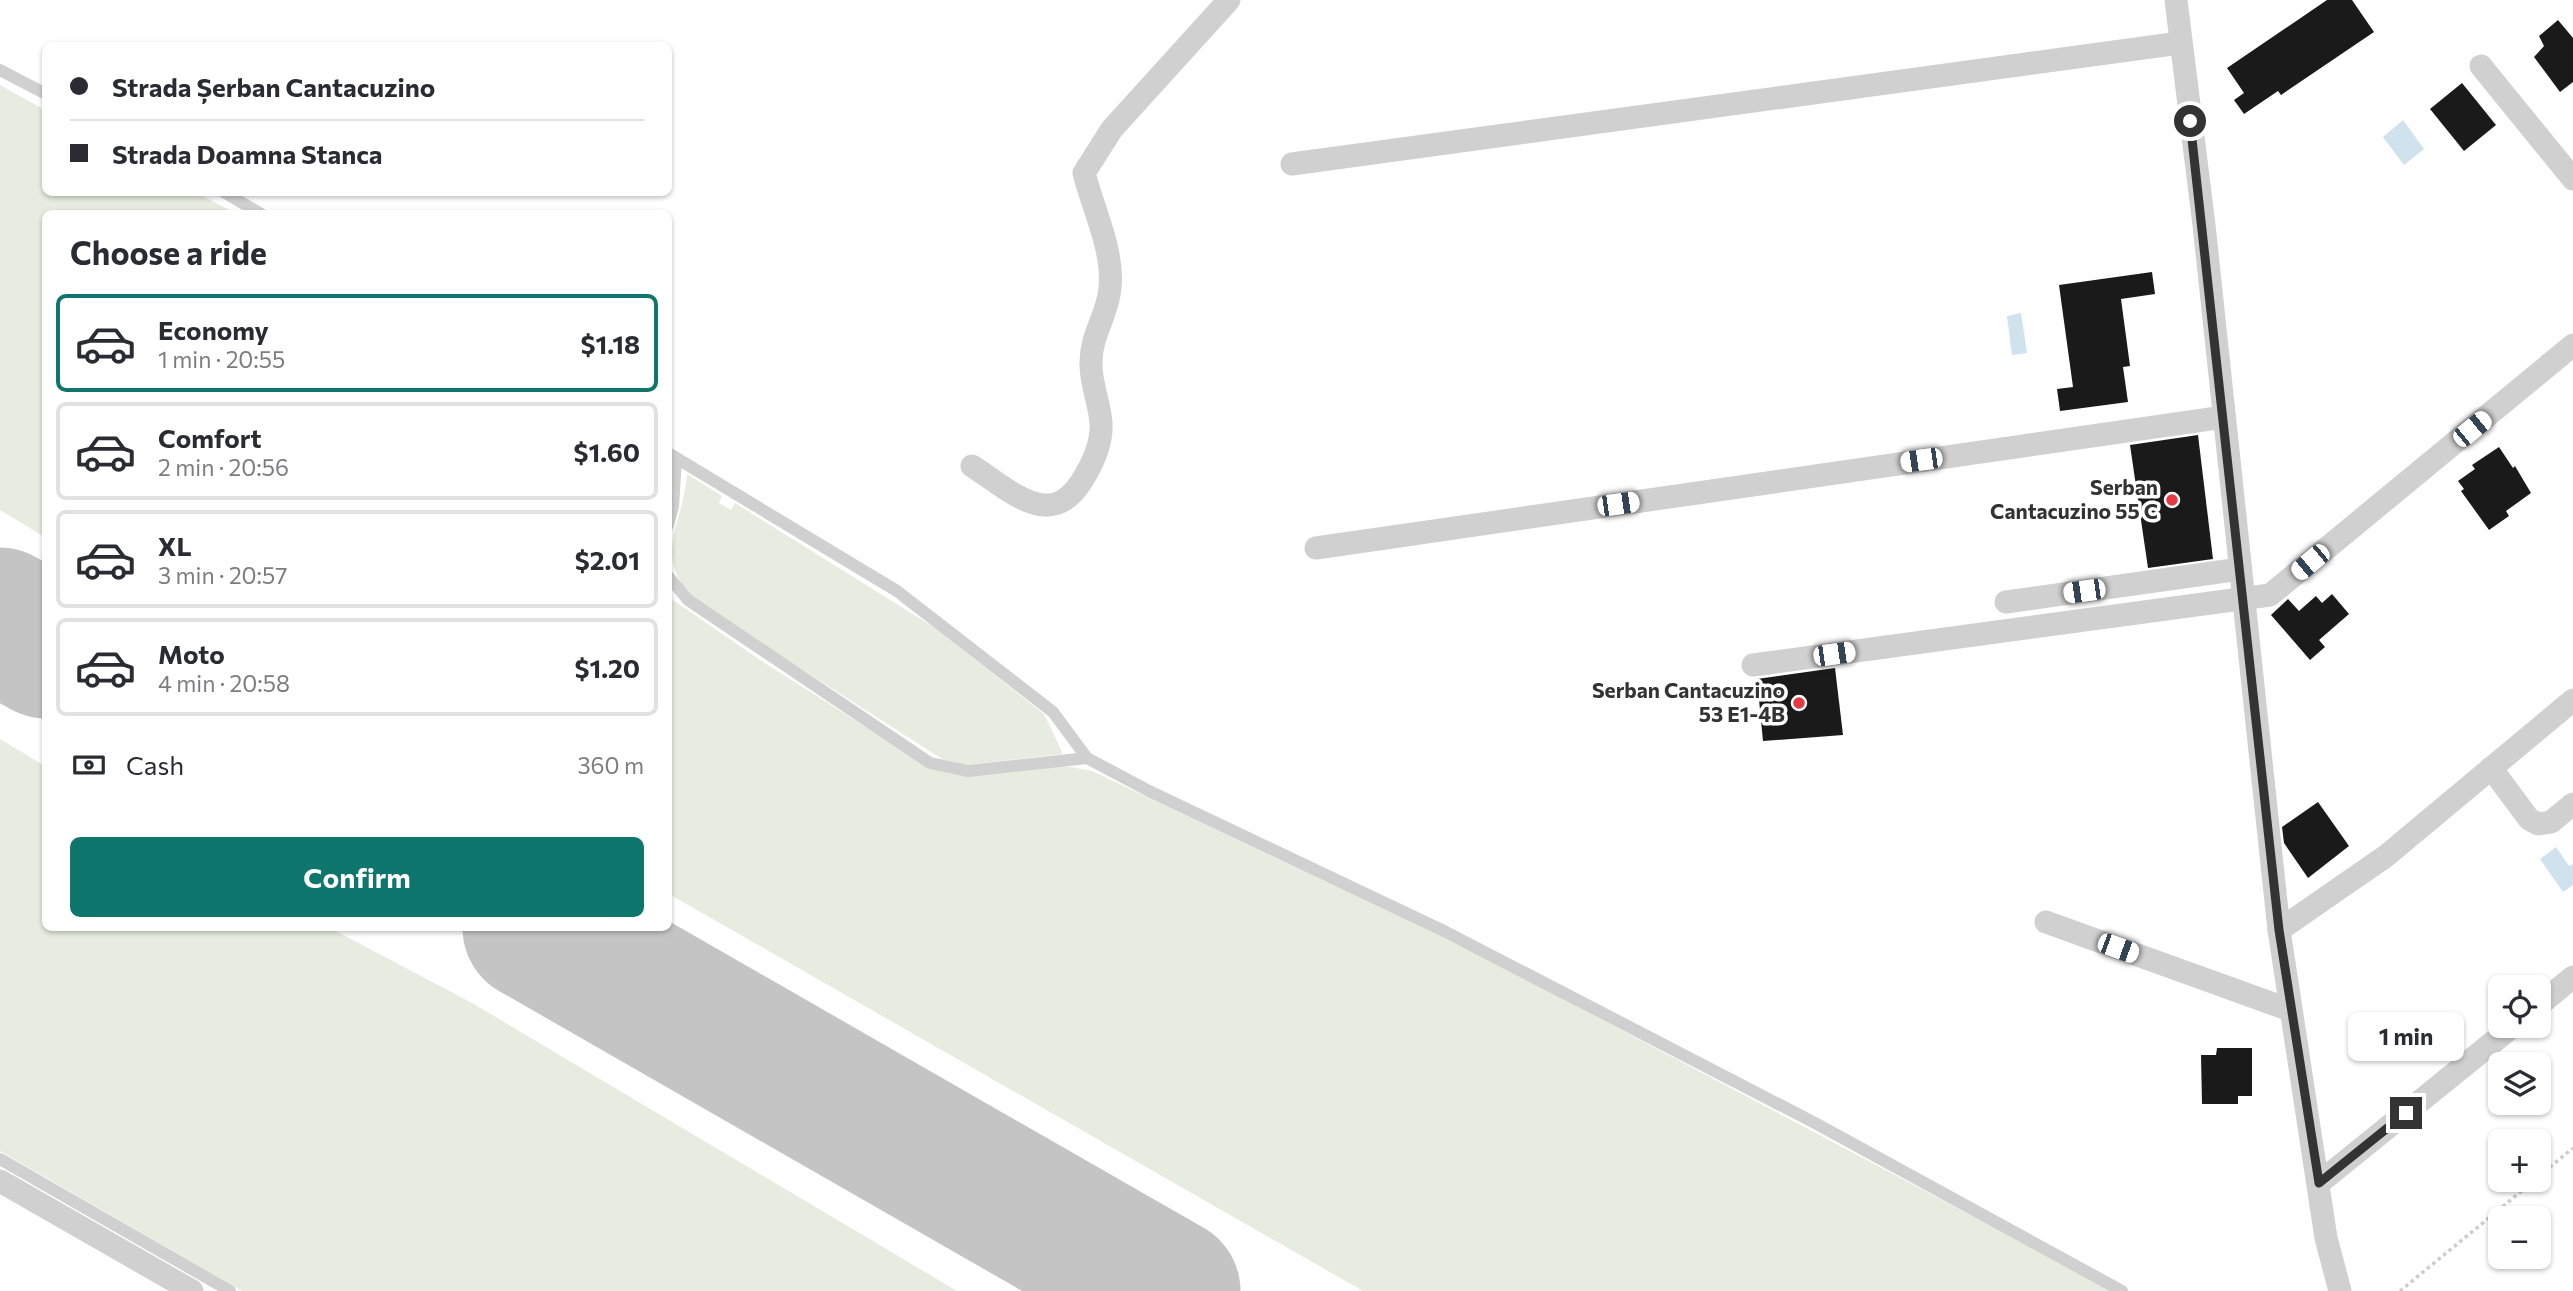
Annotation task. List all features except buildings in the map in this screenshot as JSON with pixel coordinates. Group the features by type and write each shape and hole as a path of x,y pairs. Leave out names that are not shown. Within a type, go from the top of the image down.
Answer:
{"street":[{"path":"972,466 1029,503 1048,507 1064,502 1079,488 1095,458 1101,424 1091,364 1094,335 1110,291 1111,270 1084,173 1120,120 1229,0"},
{"path":"2176,0 2168,44 2204,225 2279,930 2326,1238 2340,1291"},
{"path":"1293,164 2168,44"},
{"path":"2481,65 2573,178"},
{"path":"1752,666 2270,595 2573,345"},
{"path":"1316,548 2224,417"},
{"path":"2006,602 2240,569"},
{"path":"2279,930 2386,856 2573,700"},
{"path":"2491,768 2529,818 2538,824 2551,822 2573,804"},
{"path":"2046,922 2290,1010"},
{"path":"2551,995 2573,977"},
{"path":"2319,1183 2499,1038"},
{"path":"0,1181 192,1291"}],"lane":[{"path":"0,70 42,92"},
{"path":"231,196 254,210"},
{"path":"672,510 672,456 705,473 897,591 1053,712 1087,758 1149,791 1471,945 1815,1123 2122,1291"},
{"path":"672,581 688,600 930,763 968,771 1087,758"},
{"path":"0,1159 230,1291"}],"path":[{"path":"2551,1166 2573,1148"},
{"path":"2400,1291 2520,1192"}],"shaded area":[{"path":"0,85 42,108 42,196 203,196 229,210 42,210 42,535 0,510"},
{"path":"687,474 722,496 719,503 731,510 735,503 935,628 1044,714 1063,754 966,765 942,759 699,603 684,587 675,571 672,556"},
{"path":"672,598 763,662 929,767 1065,766 1092,771 1472,951 2114,1291 1363,1291 672,896"},
{"path":"0,739 42,764 42,931 336,931 472,1003 957,1291 242,1291 0,1151"}],"water":[{"path":"2403,120 2424,149 2404,165 2383,137"},
{"path":"2021,313 2027,353 2012,355 2007,316"},
{"path":"2556,847 2569,866 2573,864 2573,885 2563,892 2540,859"}],"runway":[{"path":"0,620 42,644"},
{"path":"540,931 1168,1291"}],"place":[{"name":"Serban Cantacuzino 55 C","path":"2172,500"},
{"name":"Serban Cantacuzino 53 E1-4B","path":"1799,703"}],"route":[{"path":"2190,121 2204,225 2279,930 2319,1183 2406,1113"}]}
